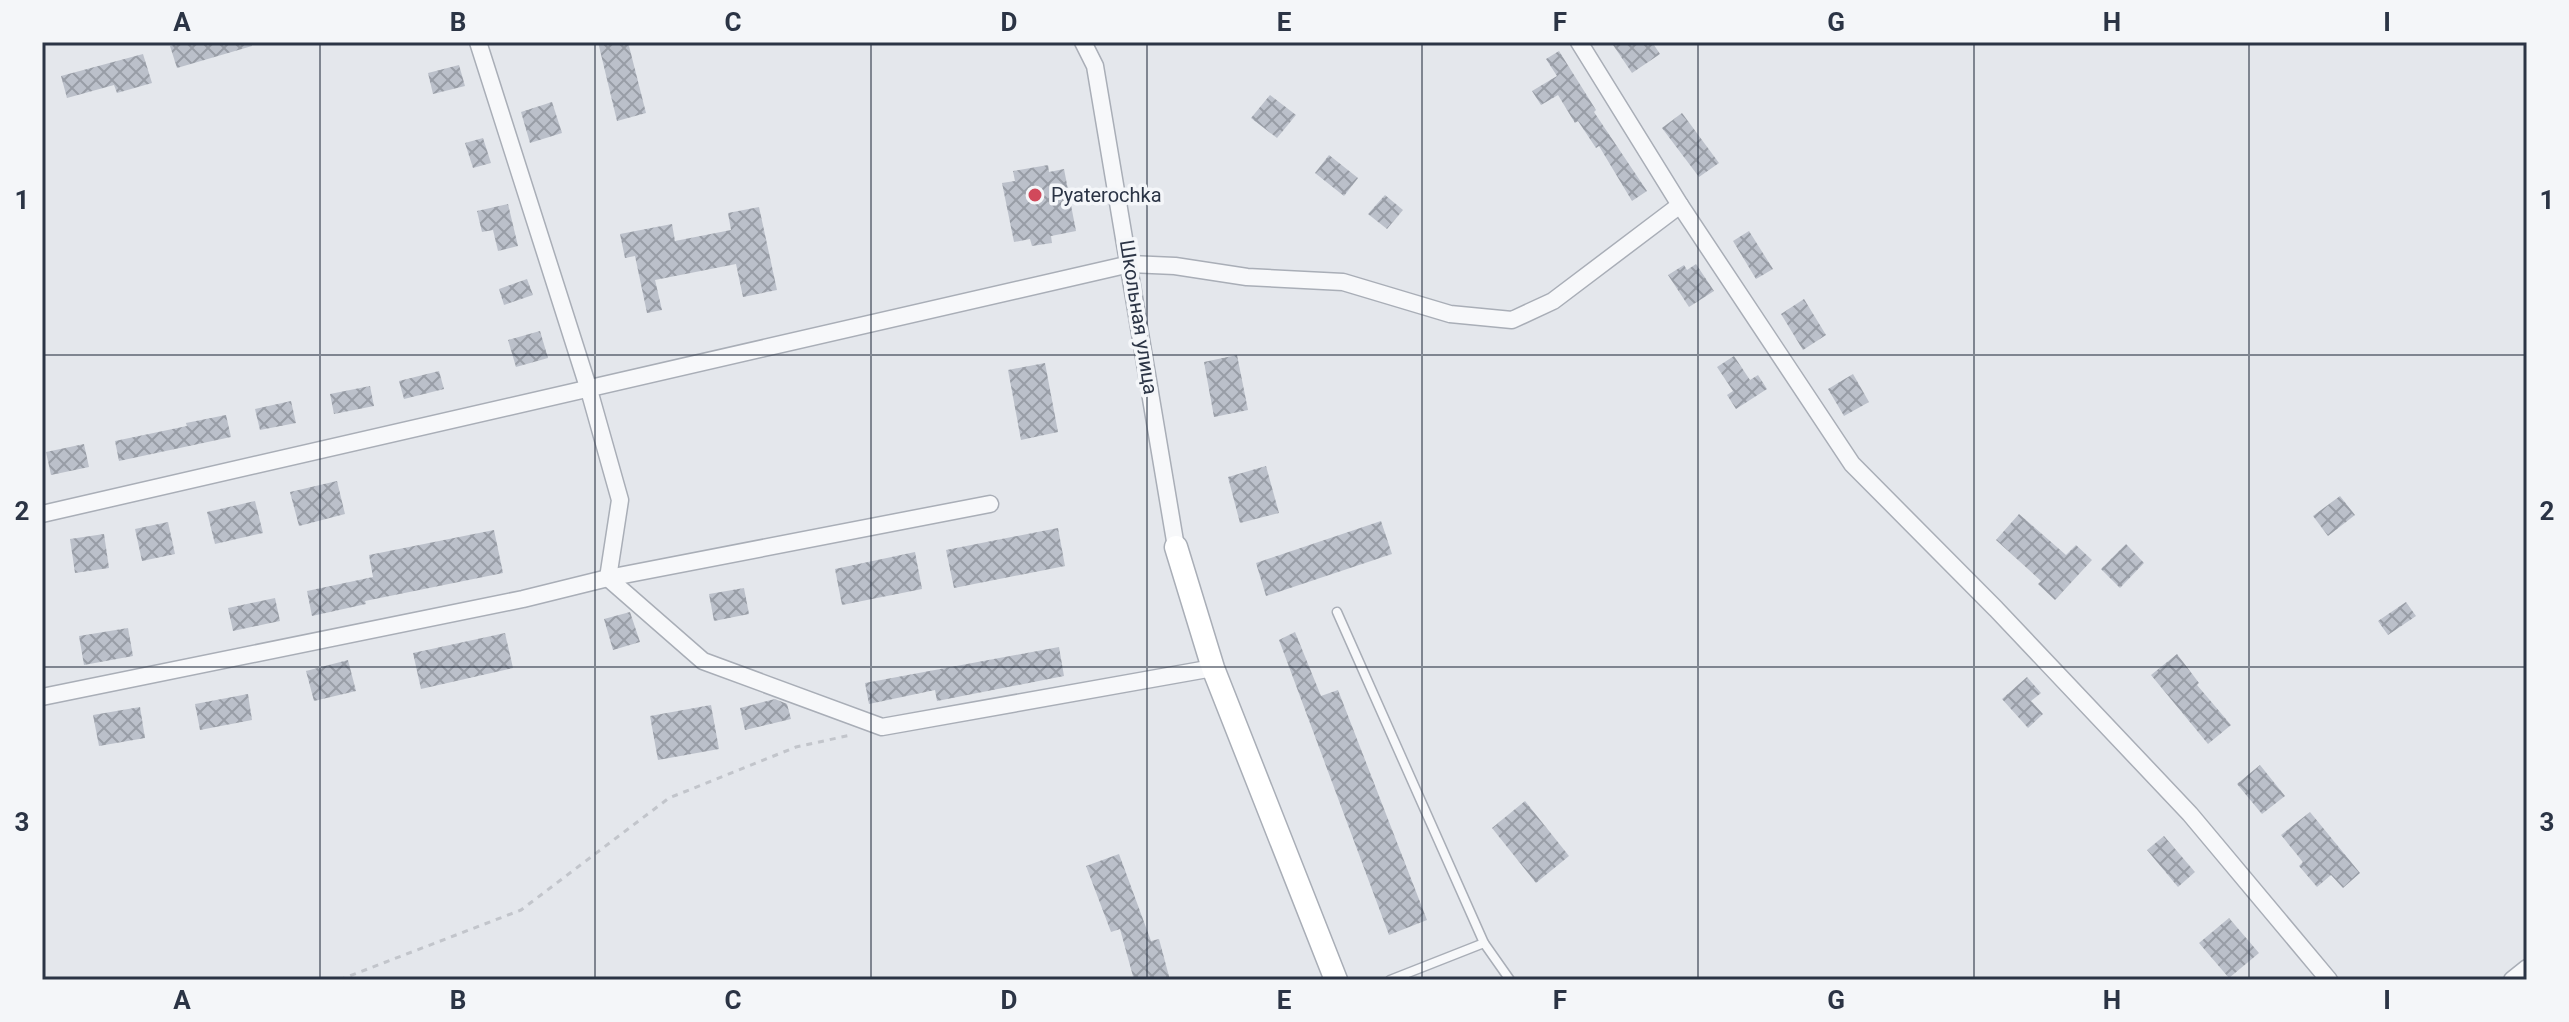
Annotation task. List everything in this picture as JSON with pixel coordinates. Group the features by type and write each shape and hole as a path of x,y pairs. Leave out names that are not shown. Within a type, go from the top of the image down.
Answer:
{"street":[{"path":"478,42 589,390 620,500 608,578"},
{"name":"Школьная улица","path":"1083,42 1095,66 1176,547"},
{"path":"1579,42 1680,205 1852,464 1996,609 2190,814 2329,980"},
{"path":"42,514 1130,264 1175,266 1247,277 1343,282 1450,314 1512,320 1553,301 1680,205"},
{"path":"42,697 523,599 608,578 990,504"},
{"path":"1176,547 1213,668 1336,980"},
{"path":"608,578 703,661 882,727 1213,668"},
{"path":"2512,980 2527,968"}],"lane":[{"path":"1337,612 1484,943 1510,980"},
{"path":"1390,980 1484,943"}],"path":[{"path":"339,980 521,910 669,798 796,747 882,727"}],"building":[{"path":"185,42 251,42 252,46 177,68 170,46"},
{"path":"598,42 628,42 646,113 617,121"},
{"path":"1611,42 1652,42 1660,54 1632,73"},
{"path":"1559,51 1596,110 1594,112 1647,191 1632,201 1599,146 1596,148 1578,121 1575,123 1558,95 1541,105 1532,91 1557,76 1546,59"},
{"path":"143,54 152,83 117,93 114,85 67,98 61,76"},
{"path":"459,65 465,86 433,94 428,73"},
{"path":"1270,95 1296,115 1277,138 1251,118"},
{"path":"552,102 562,133 530,143 521,112"},
{"path":"1682,113 1719,163 1699,177 1662,128"},
{"path":"483,138 491,163 473,168 465,143"},
{"path":"1329,155 1358,178 1344,196 1315,173"},
{"path":"1048,165 1049,172 1064,169 1076,231 1051,236 1052,243 1032,246 1030,239 1014,242 1002,183 1015,181 1013,171"},
{"path":"1385,195 1403,210 1387,229 1368,214"},
{"path":"508,204 518,246 498,251 493,230 482,232 477,211"},
{"path":"759,207 777,290 743,297 736,264 655,280 662,310 647,313 635,256 625,258 620,234 672,224 675,241 731,230 728,213"},
{"path":"1749,231 1773,269 1756,279 1733,241"},
{"path":"1696,264 1714,291 1689,307 1668,275 1684,265 1687,270"},
{"path":"527,279 533,295 504,305 499,289"},
{"path":"1804,299 1826,335 1803,350 1781,314"},
{"path":"540,331 548,358 516,367 508,340"},
{"path":"1237,355 1248,410 1214,417 1204,362"},
{"path":"1734,356 1750,380 1758,375 1767,389 1736,409 1727,395 1733,391 1717,367"},
{"path":"1045,363 1058,432 1021,440 1008,370"},
{"path":"439,371 444,389 404,399 399,381"},
{"path":"1853,374 1869,402 1844,416 1828,389"},
{"path":"370,386 374,406 334,414 330,394"},
{"path":"291,401 296,423 260,430 255,409"},
{"path":"226,415 231,437 119,461 115,441"},
{"path":"84,444 89,467 51,475 46,452"},
{"path":"1266,466 1279,513 1240,523 1228,477"},
{"path":"337,481 345,514 299,526 290,492"},
{"path":"2340,496 2355,515 2328,536 2313,516"},
{"path":"255,501 263,533 215,544 207,512"},
{"path":"2019,514 2066,555 2076,545 2092,560 2055,600 2038,584 2041,581 1996,540"},
{"path":"1381,521 1392,554 1266,596 1256,563"},
{"path":"168,522 175,554 142,561 135,529"},
{"path":"1058,528 1065,566 954,588 946,550"},
{"path":"494,530 503,573 365,601 366,604 312,616 307,591 373,577 369,555"},
{"path":"104,534 109,568 75,573 70,539"},
{"path":"2126,544 2144,563 2120,588 2101,569"},
{"path":"915,552 922,589 842,605 835,569"},
{"path":"744,588 749,614 714,621 709,594"},
{"path":"275,598 280,621 233,631 228,608"},
{"path":"2406,602 2416,616 2388,635 2378,621"},
{"path":"630,612 640,642 613,650 604,619"},
{"path":"128,628 133,656 84,665 79,636"},
{"path":"1295,632 1321,696 1338,690 1427,920 1389,935 1279,640"},
{"path":"505,633 513,668 421,689 413,653"},
{"path":"1059,647 1064,676 937,701 935,690 869,704 865,683"},
{"path":"2177,654 2199,683 2197,685 2231,725 2208,744 2151,675"},
{"path":"348,660 356,691 314,701 306,671"},
{"path":"2027,677 2041,693 2031,701 2043,714 2028,728 2002,699"},
{"path":"248,694 252,720 200,730 195,704"},
{"path":"775,699 787,704 791,719 745,730 740,708"},
{"path":"711,705 719,749 658,760 650,716"},
{"path":"140,707 145,738 99,746 93,715"},
{"path":"2260,765 2285,796 2262,814 2237,784"},
{"path":"1525,801 1569,856 1536,883 1492,828"},
{"path":"2310,812 2360,873 2343,888 2331,875 2317,887 2299,866 2303,862 2281,835"},
{"path":"2164,836 2195,872 2178,887 2147,850"},
{"path":"1119,854 1151,941 1159,939 1170,980 1134,980 1120,929 1111,932 1086,866"},
{"path":"2229,918 2259,953 2229,978 2199,943"}],"place":[{"name":"Pyaterochka","path":"1035,195"}]}
